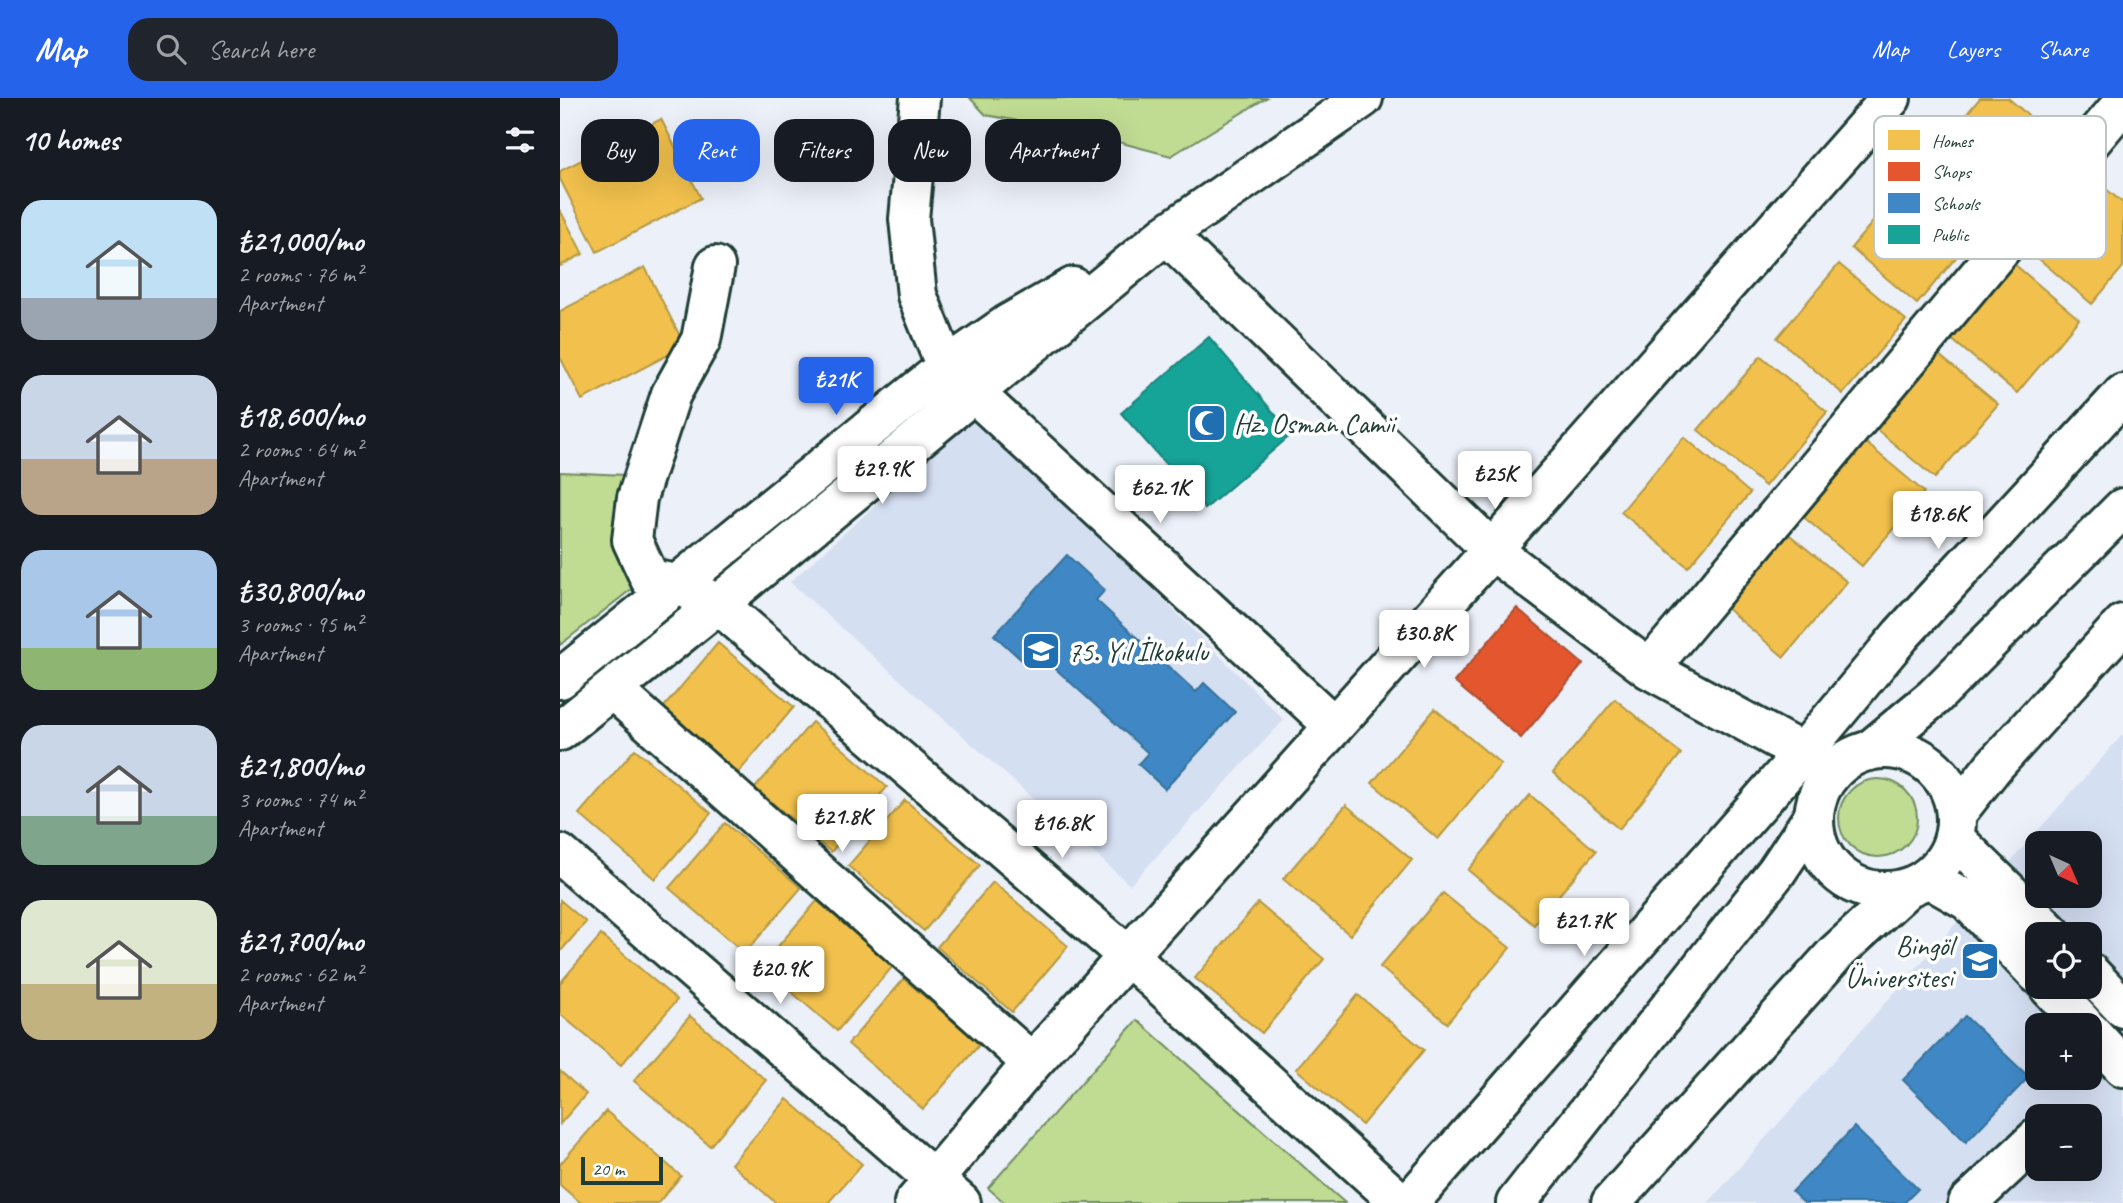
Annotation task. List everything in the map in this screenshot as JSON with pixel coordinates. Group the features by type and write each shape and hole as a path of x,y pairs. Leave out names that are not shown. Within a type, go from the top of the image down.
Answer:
{"main road":[{"path":"920,98 909,219 917,295 959,380 1334,726"},
{"path":"560,732 718,604 959,380 1008,324 1166,234 1363,98"},
{"path":"1875,116 1891,98"},
{"path":"560,854 936,1195 1032,1063 1492,550 1874,117"},
{"path":"1166,234 1492,550 1649,669 1816,764 1847,760 1869,751 1934,698 2123,508"},
{"path":"1649,669 1990,259"},
{"path":"715,266 701,340 671,394 637,498 632,540 650,579 677,584 718,604 1128,956 1401,1203"},
{"path":"560,680 677,584 959,380"},
{"path":"1409,1203 1816,764 1901,635 2123,394"},
{"path":"1611,1203 1836,953 1944,860 1955,826 1993,767 2123,624"},
{"path":"612,689 1032,1063"},
{"path":"1869,751 1894,749 1917,756 1936,771 1950,791 1955,826 2041,922"},
{"path":"1816,764 1818,795 1813,817 1816,840 1826,861 1842,878 1861,888 1885,892 1917,883 1968,901 2025,961"},
{"path":"1516,1203 1777,870 1813,817"},
{"path":"2102,985 2123,1007"},
{"path":"2060,999 2073,1013"},
{"path":"2102,1044 2123,1067"},
{"path":"1968,1203 2025,1149"}],"shaded area":[{"name":"75. Yıl İlkokulu","path":"977,414 1284,720 1130,885 790,582"},
{"name":"Bingöl Üniversitesi","path":"2123,734 2123,1203 1708,1203 2025,845 2025,908 2102,908 2102,831 2037,831"}],"green space":[{"path":"970,98 1266,98 1171,156 1121,143 1121,119 1008,119 986,115"},
{"path":"560,472 625,475 613,547 638,584 560,645"},
{"path":"1870,779 1886,779 1900,785 1911,796 1917,810 1917,826 1911,840 1900,851 1886,857 1870,857 1856,851 1845,840 1839,826 1839,810 1845,796 1856,785"},
{"path":"1137,1020 1345,1203 1005,1203 988,1188"}],"building: Homes":[{"path":"1980,98 2008,98 2029,116 1965,116"},
{"path":"661,119 673,143 673,182 693,182 701,198 597,252 560,179 560,171 581,160 581,182 659,182"},
{"path":"2106,189 2123,203 2123,267 2092,304 2039,259 2106,259"},
{"path":"560,210 583,254 560,266"},
{"path":"1874,221 1874,259 1955,259 1917,304 1851,248"},
{"path":"2013,263 2079,319 2017,393 1950,338"},
{"path":"1839,264 1906,320 1843,394 1777,338"},
{"path":"645,267 685,346 582,400 560,357 560,311"},
{"path":"1932,349 1998,404 1935,478 1869,423"},
{"path":"1761,356 1827,412 1765,486 1698,430"},
{"path":"1858,436 1924,492 1862,566 1795,510"},
{"path":"1684,437 1750,493 1688,567 1621,512"},
{"path":"1780,527 1847,582 1784,657 1718,601"},
{"path":"718,643 794,707 738,773 663,708"},
{"path":"1615,699 1681,754 1619,829 1553,773"},
{"path":"1435,709 1501,764 1438,839 1372,783"},
{"path":"812,722 887,787 831,852 755,788"},
{"path":"635,749 711,813 655,879 579,814"},
{"path":"1530,795 1596,851 1534,925 1468,870"},
{"path":"905,800 980,865 924,931 848,866"},
{"path":"1346,805 1412,860 1350,935 1283,879"},
{"path":"725,823 801,888 745,953 669,888"},
{"path":"993,882 1068,946 1012,1012 937,947"},
{"path":"1443,893 1510,948 1447,1023 1380,967"},
{"path":"560,900 586,922 560,952"},
{"path":"817,901 893,966 837,1031 761,966"},
{"path":"1258,903 1324,959 1262,1033 1195,978"},
{"path":"601,935 677,1000 621,1065 560,1014 560,983"},
{"path":"904,979 980,1044 923,1109 848,1044"},
{"path":"1358,995 1424,1050 1362,1125 1296,1069"},
{"path":"690,1016 766,1080 710,1146 634,1081"},
{"path":"560,1071 586,1094 560,1124"},
{"path":"787,1099 862,1164 828,1203 776,1203 731,1164"},
{"path":"606,1111 681,1176 658,1203 581,1203 560,1185 560,1164"}],"building: Shops":[{"path":"1517,608 1583,664 1521,738 1454,682"}],"building: Schools":[{"path":"1067,555 1105,590 1096,600 1196,692 1204,683 1235,712 1165,789 1138,764 1148,753 1036,651 1025,663 994,635"},
{"path":"1965,1016 2025,1073 2025,1081 1966,1142 1903,1080"},
{"path":"1854,1127 1918,1189 1904,1203 1804,1203 1792,1192"}],"building: Public":[{"name":"Hz. Osman Camii","path":"1209,337 1292,434 1205,509 1121,413"}],"place":[{"name":"Hz. Osman Camii","path":"1207,423"},
{"name":"75. Yıl İlkokulu","path":"1041,651"},
{"name":"Bingöl Üniversitesi","path":"1980,961"}]}
